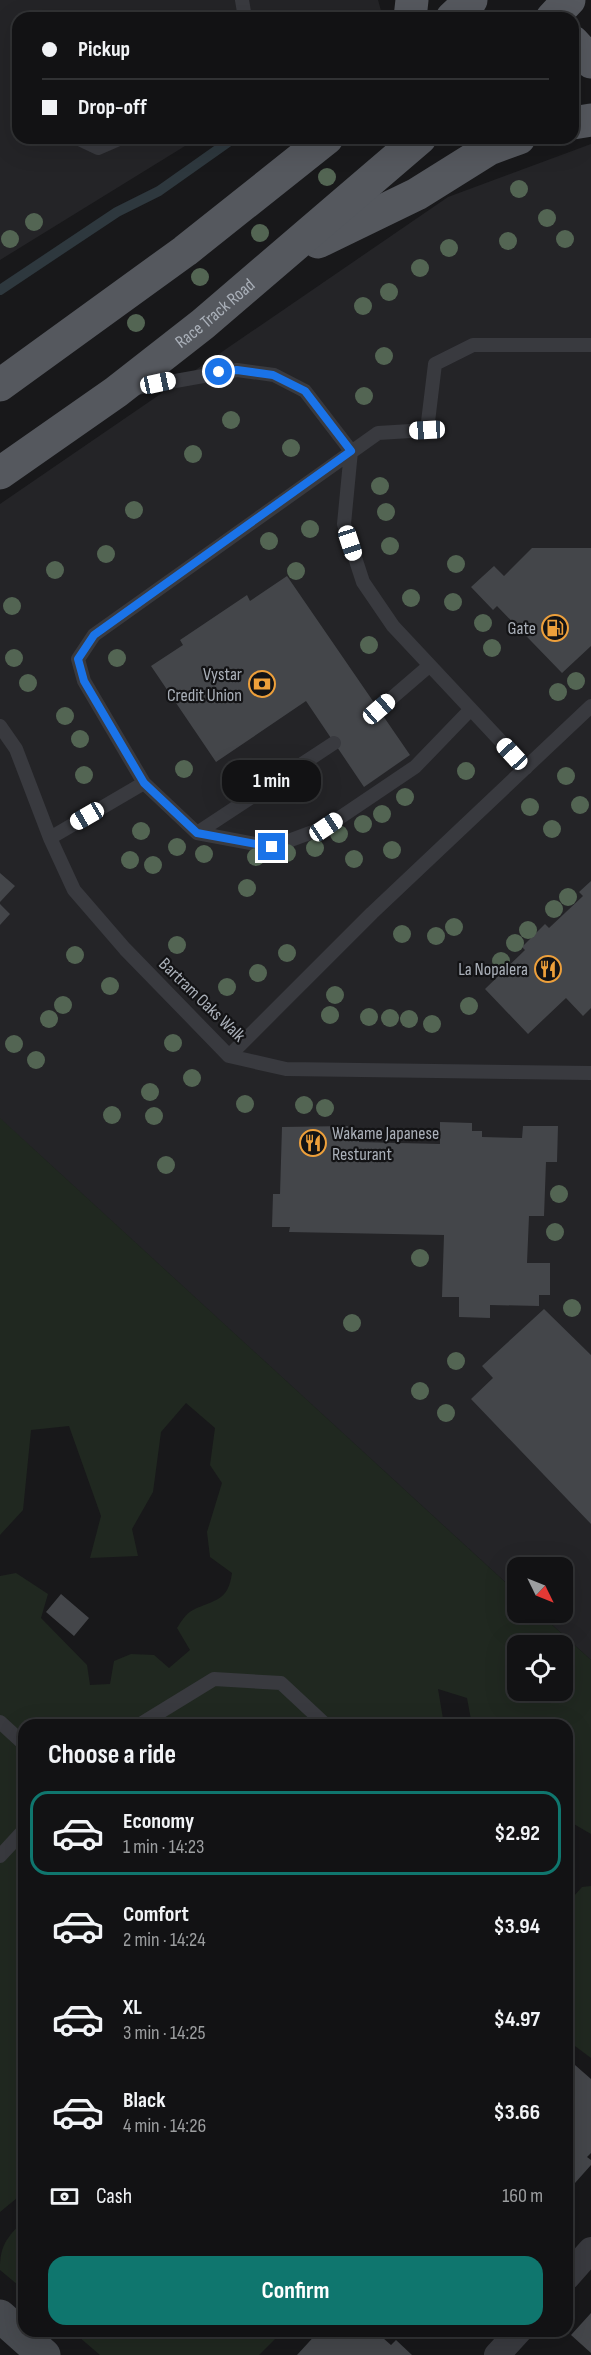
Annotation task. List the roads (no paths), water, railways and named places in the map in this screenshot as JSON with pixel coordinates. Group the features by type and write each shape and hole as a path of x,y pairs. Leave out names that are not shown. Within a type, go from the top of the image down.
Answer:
{"main road":[{"path":"458,12 471,0"},
{"path":"535,0 546,12"},
{"path":"558,12 569,0"},
{"path":"579,49 591,62"},
{"path":"0,385 185,251 319,144"},
{"name":"Race Track Road","path":"0,473 116,392 279,261 413,144"},
{"path":"279,261 417,194 489,149 503,144"}],"street":[{"path":"573,2270 591,2250"},
{"path":"0,2316 18,2332"},
{"path":"24,2337 44,2355"},
{"path":"497,2355 514,2337"}],"lane":[{"path":"90,144 99,148 108,144"},
{"path":"470,711 415,767 326,827 272,847 197,833 144,783 84,681 78,659 94,635 378,433 427,430 435,364 473,345 591,345"},
{"path":"116,392 237,370 273,375 305,391 351,451 344,524 363,582 393,626 470,711 526,768"},
{"path":"379,709 429,666"},
{"path":"229,1056 372,913 591,706"},
{"name":"Bartram Oaks Walk","path":"0,726 16,749 50,837 74,890 125,949 229,1056 286,1069 591,1073"},
{"path":"197,833 334,743"},
{"path":"50,837 144,783"},
{"path":"149,1719 214,1678 281,1683 320,1719"},
{"path":"0,1722 18,1738"},
{"path":"0,1856 18,1836"}],"waterway":[{"path":"0,290 117,212 159,191 226,144"}],"place":[{"name":"Gate","path":"555,628"},
{"name":"Vystar Credit Union","path":"262,684"},
{"name":"La Nopalera","path":"548,969"},
{"name":"Wakame Japanese Resturant","path":"313,1143"}]}
